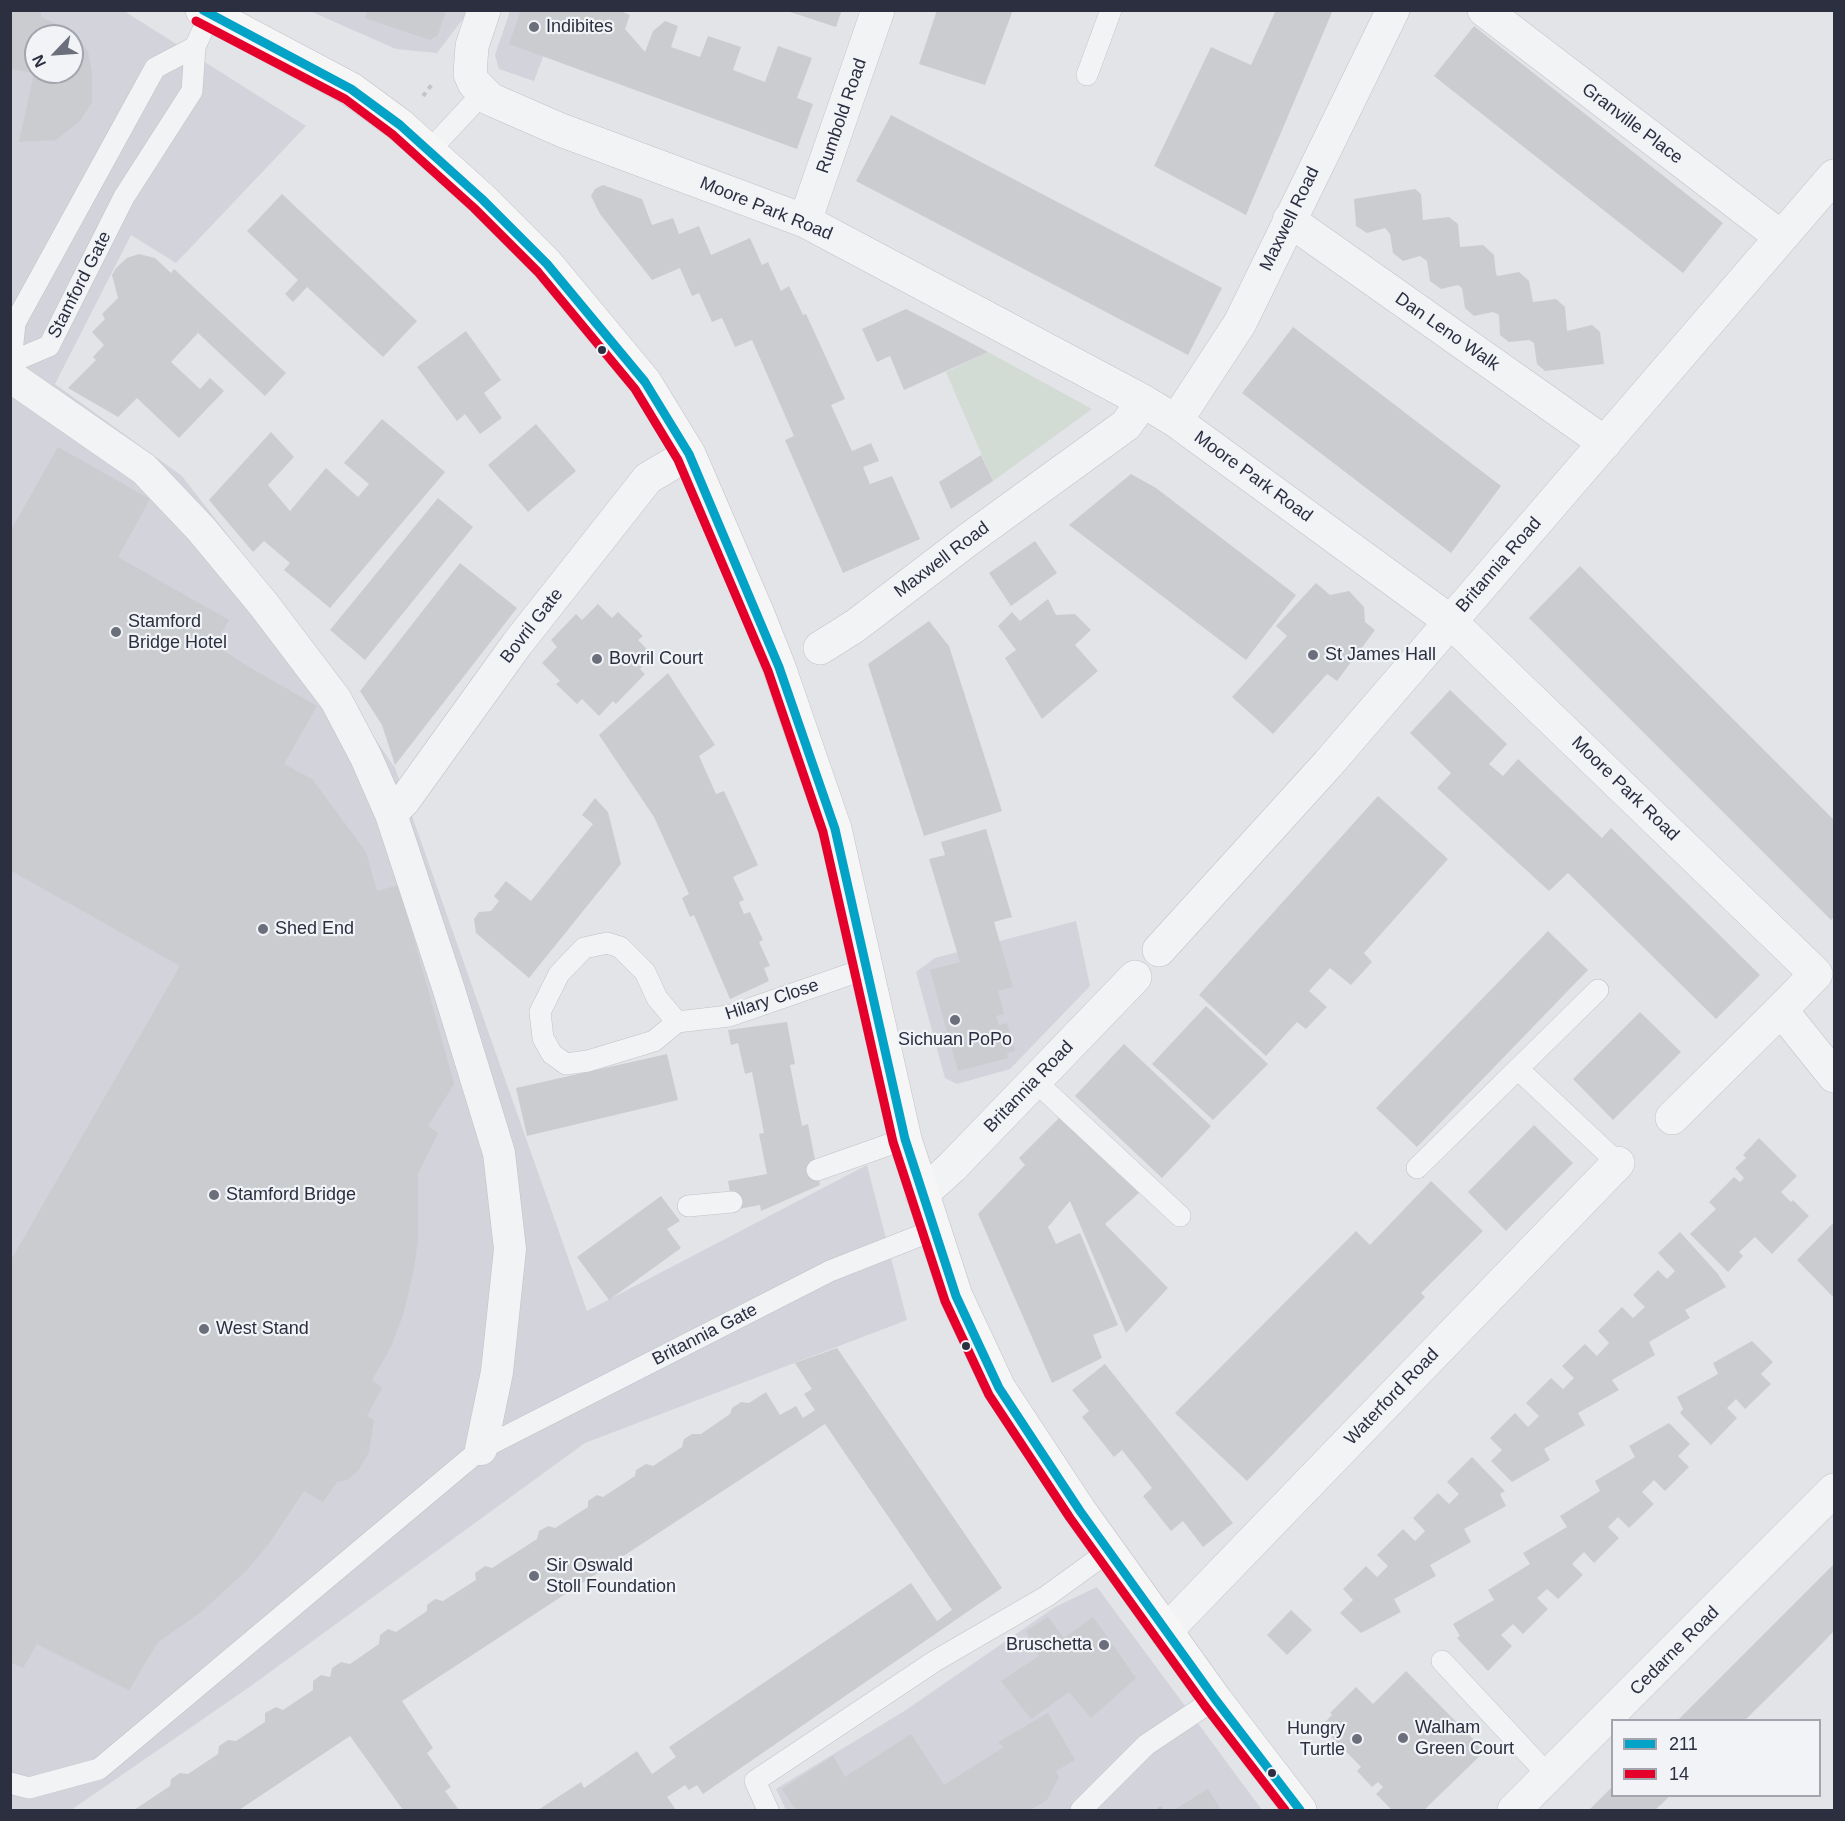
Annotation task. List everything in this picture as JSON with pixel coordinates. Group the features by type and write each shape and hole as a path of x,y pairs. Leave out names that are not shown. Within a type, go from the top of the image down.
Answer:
{"main road":[{"path":"206,12 351,89 400,124 482,199 548,264 645,382 689,454 779,667 835,829 905,1139 956,1296 999,1388 1080,1511 1215,1699 1300,1810"}],"street":[{"path":"476,84 472,46 484,10"},
{"name":"Rumbold Road","path":"805,221 878,10"},
{"name":"Granville Place","path":"1484,10 1781,237"},
{"name":"Maxwell Road","path":"1176,421 1240,323 1288,220 1392,11"},
{"name":"Moore Park Road","path":"476,84 490,99 561,130 805,221 1143,401 1176,421 1450,621 1825,965 1781,1010"},
{"name":"Britannia Road","path":"1159,950 1328,764 1834,176"},
{"name":"Dan Leno Walk","path":"1288,220 1605,442"},
{"path":"10,376 144,469 201,529 264,604 336,700 366,757 391,814 449,990 499,1153 510,1249 497,1372 481,1449"},
{"name":"Maxwell Road","path":"820,648 855,626 969,539 1126,425 1143,401"},
{"name":"Bovril Gate","path":"391,814 404,801 517,644 648,478 689,454"},
{"name":"Britannia Road","path":"922,1194 952,1167 1135,977"},
{"path":"1672,1118 1781,1010 1834,1076"},
{"name":"Waterford Road","path":"1166,1631 1618,1163"},
{"name":"Cedarne Road","path":"1514,1810 1834,1490"}],"lane":[{"path":"1087,75 1111,10"},
{"name":"Stamford Gate","path":"195,47 155,68 15,323 10,362 49,346 124,197 192,91 195,47 206,12"},
{"path":"429,151 476,84"},
{"path":"607,944 620,947 645,972 657,998 677,1022 654,1041 588,1061 566,1064 552,1054 543,1038 540,1012 559,974 575,956 584,948 607,944"},
{"name":"Hilary Close","path":"677,1022 729,1016 865,969"},
{"path":"1417,1168 1598,990"},
{"path":"1519,1070 1618,1163"},
{"path":"1035,1081 1180,1216"},
{"path":"818,1170 905,1139"},
{"path":"688,1206 732,1202"},
{"name":"Britannia Gate","path":"10,1783 29,1788 99,1769 481,1449 830,1271 934,1230"},
{"path":"768,1810 755,1781 935,1661 1047,1596 1109,1551"},
{"path":"1442,1660 1549,1776"},
{"path":"1081,1810 1146,1745 1215,1699"}],"shaded area":[{"path":"11,11 124,11 306,126 176,263 131,235 55,384 182,476 298,626 395,768 587,1311 867,1165 907,1320 585,1443 248,1688 71,1810 11,1810"},
{"path":"310,11 469,11 437,53 396,49"},
{"path":"510,11 560,11 534,81 499,69 495,55"},
{"path":"988,352 1092,409 993,481 946,372"},
{"path":"1076,921 1090,986 1010,1069 957,1084 945,1078 916,972 935,958"},
{"path":"1097,1587 1262,1810 786,1810 776,1789 906,1710 1055,1607"}],"building":[{"path":"10,10 41,10 41,17 56,24 24,24 24,71 10,69"},
{"path":"360,10 446,10 438,35 430,40 365,18 367,13"},
{"path":"521,10 570,10 575,12 576,10 618,10 630,15 625,29 645,52 653,31 665,21 678,26 671,47 700,57 708,36 741,47 733,70 765,82 778,46 812,58 797,98 813,104 797,149 509,44"},
{"path":"784,10 842,10 836,27"},
{"path":"937,10 1013,10 985,85 919,64"},
{"path":"1276,10 1333,10 1246,215 1154,166 1211,47 1251,65"},
{"path":"1474,26 1723,223 1683,273 1434,76"},
{"path":"84,46 88,51 92,74 92,102 80,121 56,140 19,142 32,84 84,84"},
{"path":"891,115 1222,288 1188,355 856,181"},
{"path":"603,185 642,199 652,225 673,218 679,234 699,226 711,255 750,238 762,265 768,262 781,291 789,286 803,315 806,314 845,399 831,405 852,451 871,443 879,461 863,467 870,484 892,476 920,539 843,573 785,440 794,436 752,340 735,347 722,318 712,322 699,293 692,296 680,268 652,280 600,214 591,196 595,189"},
{"path":"1415,189 1421,194 1423,220 1449,217 1458,224 1460,247 1483,245 1494,255 1498,276 1519,272 1529,281 1533,302 1556,299 1565,307 1567,331 1592,325 1600,332 1604,364 1545,371 1537,364 1534,343 1529,340 1509,342 1500,335 1499,315 1493,312 1474,316 1465,308 1462,288 1458,285 1441,289 1430,281 1427,261 1420,256 1403,261 1393,253 1390,234 1385,228 1367,233 1356,226 1354,199"},
{"path":"282,194 417,321 383,357 307,287 293,302 285,294 298,280 247,231"},
{"path":"139,254 155,258 171,273 174,269 286,373 265,396 198,333 171,362 200,389 210,378 224,391 179,438 137,398 118,417 68,388 96,360 93,357 104,345 92,332 105,319 102,314 118,298 112,275 127,258"},
{"path":"906,309 988,352 904,390 890,356 877,362 862,329"},
{"path":"1293,327 1501,486 1451,553 1242,393"},
{"path":"466,331 501,380 484,393 502,418 480,434 465,414 457,421 417,367"},
{"path":"382,419 445,472 330,608 284,570 290,563 264,541 253,552 209,500 271,432 294,457 268,485 290,511 326,468 358,497 369,484 344,463"},
{"path":"536,424 576,471 528,512 488,465"},
{"name":"Stamford Bridge","path":"58,447 150,499 118,557 229,620 215,645 317,706 284,764 312,779 366,852 377,891 399,885 454,1084 428,1126 438,1133 418,1174 418,1240 414,1268 404,1312 391,1347 372,1380 382,1388 367,1416 374,1420 369,1452 358,1471 347,1480 337,1482 323,1502 304,1491 270,1542 247,1570 200,1613 158,1642 129,1690 37,1644 23,1668 10,1662 10,1262 180,966 10,870 10,532"},
{"path":"981,455 993,481 951,509 939,482"},
{"path":"1131,474 1156,488 1296,595 1246,660 1069,525"},
{"path":"438,498 473,527 365,660 330,630"},
{"path":"1035,541 1057,573 1011,606 989,573"},
{"path":"460,563 517,608 395,765 382,725 360,691"},
{"path":"1580,566 1834,820 1834,917 1831,920 1529,618"},
{"name":"St James Hall","path":"1316,583 1330,595 1349,591 1364,607 1365,622 1375,630 1337,681 1327,674 1273,734 1232,697 1287,636 1276,626"},
{"path":"1048,599 1056,615 1075,614 1091,630 1075,645 1098,671 1042,719 1005,658 1016,650 998,626 1012,612 1020,621"},
{"name":"Bovril Court","path":"598,604 612,618 618,612 643,636 638,640 653,655 640,669 645,674 616,704 613,701 599,716 582,699 577,704 556,684 560,681 542,663 557,647 551,640 576,614 582,620"},
{"path":"929,621 949,646 1002,811 924,836 868,664"},
{"path":"668,673 715,745 699,756 716,794 724,791 758,865 733,877 744,900 739,902 744,914 750,912 763,940 759,942 770,966 764,968 769,981 730,999 694,915 690,917 682,898 689,894 654,817 599,735"},
{"path":"1450,690 1507,744 1489,764 1503,776 1518,759 1602,838 1611,828 1760,975 1716,1019 1568,873 1549,891 1437,788 1451,773 1410,733"},
{"path":"1378,796 1448,859 1364,953 1372,962 1351,985 1330,968 1309,991 1327,1007 1306,1029 1297,1022 1266,1056 1199,995"},
{"path":"595,798 608,812 621,864 529,978 476,933 474,919 479,912 491,911 499,901 494,896 506,881 531,901 593,824 582,815"},
{"path":"986,829 1012,917 994,922 1013,987 998,991 1004,1014 996,1016 999,1025 1007,1023 1015,1051 1007,1053 1008,1058 958,1071 930,970 960,962 929,859 945,855 941,842"},
{"path":"1548,931 1588,970 1417,1147 1376,1108"},
{"path":"1206,1006 1268,1064 1213,1120 1152,1064"},
{"path":"1640,1012 1681,1052 1613,1120 1573,1079"},
{"path":"787,1022 795,1064 790,1065 802,1126 808,1124 820,1185 761,1211 760,1205 733,1210 728,1181 767,1174 759,1134 764,1133 752,1072 745,1074 738,1043 731,1045 728,1030"},
{"path":"1124,1044 1211,1126 1162,1178 1075,1096"},
{"path":"667,1054 678,1100 527,1136 516,1088"},
{"path":"1059,1118 1139,1193 1105,1224 1168,1288 1126,1333 1070,1201 1048,1227 1056,1244 1080,1233 1118,1325 1093,1335 1102,1358 1052,1383 978,1214 1025,1165 1019,1158"},
{"path":"1534,1125 1573,1163 1506,1231 1468,1192"},
{"path":"1759,1138 1797,1176 1781,1192 1809,1216 1772,1254 1755,1237 1739,1252 1743,1256 1728,1272 1690,1234 1716,1209 1709,1202 1734,1177 1740,1182 1744,1178 1735,1168 1746,1158 1743,1155"},
{"path":"1431,1181 1483,1231 1421,1293 1425,1297 1247,1481 1175,1413 1356,1231 1370,1245"},
{"path":"661,1196 680,1221 667,1229 681,1248 609,1300 577,1257"},
{"path":"1834,1222 1834,1298 1797,1260"},
{"path":"1680,1232 1718,1274 1726,1287 1685,1310 1690,1318 1649,1342 1655,1355 1612,1380 1619,1390 1578,1413 1585,1425 1544,1449 1550,1460 1512,1482 1491,1461 1502,1450 1490,1438 1515,1413 1528,1427 1539,1416 1526,1403 1551,1378 1563,1389 1574,1378 1562,1366 1585,1344 1597,1356 1609,1343 1598,1331 1622,1307 1633,1318 1645,1307 1633,1295 1658,1270 1667,1279 1675,1271 1658,1253"},
{"path":"1752,1341 1773,1362 1761,1374 1771,1384 1745,1409 1736,1399 1727,1408 1737,1418 1711,1445 1680,1413 1683,1409 1677,1397 1718,1374 1713,1363"},
{"name":"Sir Oswald Stoll Foundation","path":"837,1348 1002,1588 703,1794 697,1785 689,1790 685,1785 667,1797 676,1810 538,1810 581,1782 584,1788 637,1751 652,1774 676,1757 669,1747 911,1583 937,1621 952,1610 825,1424 402,1701 433,1748 427,1753 451,1787 445,1791 459,1810 403,1810 350,1736 239,1810 134,1810 170,1786 171,1779 180,1773 188,1774 218,1754 219,1746 228,1740 236,1741 265,1722 265,1713 276,1707 283,1710 313,1690 313,1681 321,1675 330,1677 332,1668 341,1662 350,1664 379,1644 380,1635 388,1629 396,1632 427,1611 427,1605 435,1599 443,1601 476,1580 475,1573 485,1566 492,1568 537,1539 539,1531 548,1526 555,1528 588,1507 588,1501 597,1495 603,1497 635,1476 636,1470 646,1464 653,1466 682,1447 684,1439 692,1434 701,1434 730,1414 732,1408 741,1402 749,1403 766,1392 780,1415 796,1406 803,1418 815,1410 804,1394 812,1389 795,1363"},
{"path":"1105,1364 1233,1523 1203,1547 1183,1521 1171,1531 1143,1496 1152,1488 1122,1450 1114,1457 1082,1417 1089,1411 1072,1390"},
{"path":"1669,1423 1690,1444 1678,1456 1689,1467 1665,1491 1654,1480 1642,1492 1654,1504 1629,1528 1618,1517 1608,1527 1619,1538 1594,1563 1584,1552 1572,1564 1583,1575 1558,1599 1547,1589 1537,1598 1548,1609 1523,1634 1513,1624 1501,1635 1512,1646 1488,1671 1457,1638 1460,1636 1453,1624 1494,1600 1488,1590 1530,1564 1523,1553 1567,1527 1560,1516 1600,1491 1595,1481 1635,1457 1629,1446"},
{"path":"1472,1457 1505,1491 1500,1494 1506,1506 1464,1529 1471,1542 1430,1565 1436,1576 1394,1599 1401,1612 1361,1633 1340,1613 1353,1600 1343,1589 1366,1566 1377,1577 1388,1566 1377,1555 1403,1529 1415,1541 1425,1531 1413,1518 1438,1493 1449,1504 1459,1494 1447,1482"},
{"path":"1834,1564 1834,1631 1804,1662 1746,1719 1679,1719"},
{"path":"1291,1610 1312,1630 1287,1655 1267,1635"},
{"path":"1048,1617 1064,1638 1093,1617 1136,1678 1091,1718 1069,1692 1031,1719 1001,1681 1039,1656 1026,1631"},
{"name":"Walham Green Court","path":"1406,1671 1485,1751 1424,1810 1392,1810 1376,1794 1383,1787 1378,1782 1372,1787 1357,1771 1361,1767 1321,1726 1332,1715 1330,1713 1356,1687 1373,1704"},
{"path":"1048,1713 1075,1760 1056,1771 1059,1777 1047,1800 1030,1810 796,1810 782,1789 833,1756 845,1777 911,1734 944,1785 1004,1747 998,1742"},
{"path":"1611,1788 1611,1797 1669,1797 1655,1810 1589,1810"},
{"path":"1208,1789 1221,1810 1174,1810"}],"transit line":[{"name":"211","path":"203,10 351,89 400,125 482,199 547,264 645,382 689,454 779,667 835,829 905,1139 956,1296 999,1388 1080,1511 1215,1699 1300,1810"},
{"name":"14","path":"196,21 345,99 392,134 474,208 538,272 635,389 678,460 768,671 823,832 893,1142 945,1301 989,1395 1070,1518 1205,1706 1285,1810"}],"place":[{"name":"Indibites","path":"534,27"},
{"name":"Stamford Bridge Hotel","path":"116,632"},
{"name":"St James Hall","path":"1313,655"},
{"name":"Bovril Court","path":"597,659"},
{"name":"Shed End","path":"263,929"},
{"name":"Sichuan PoPo","path":"955,1020"},
{"name":"Stamford Bridge","path":"214,1195"},
{"name":"West Stand","path":"204,1329"},
{"name":"Sir Oswald Stoll Foundation","path":"534,1576"},
{"name":"Bruschetta","path":"1104,1645"},
{"name":"Walham Green Court","path":"1403,1738"},
{"name":"Hungry Turtle","path":"1357,1739"}]}
